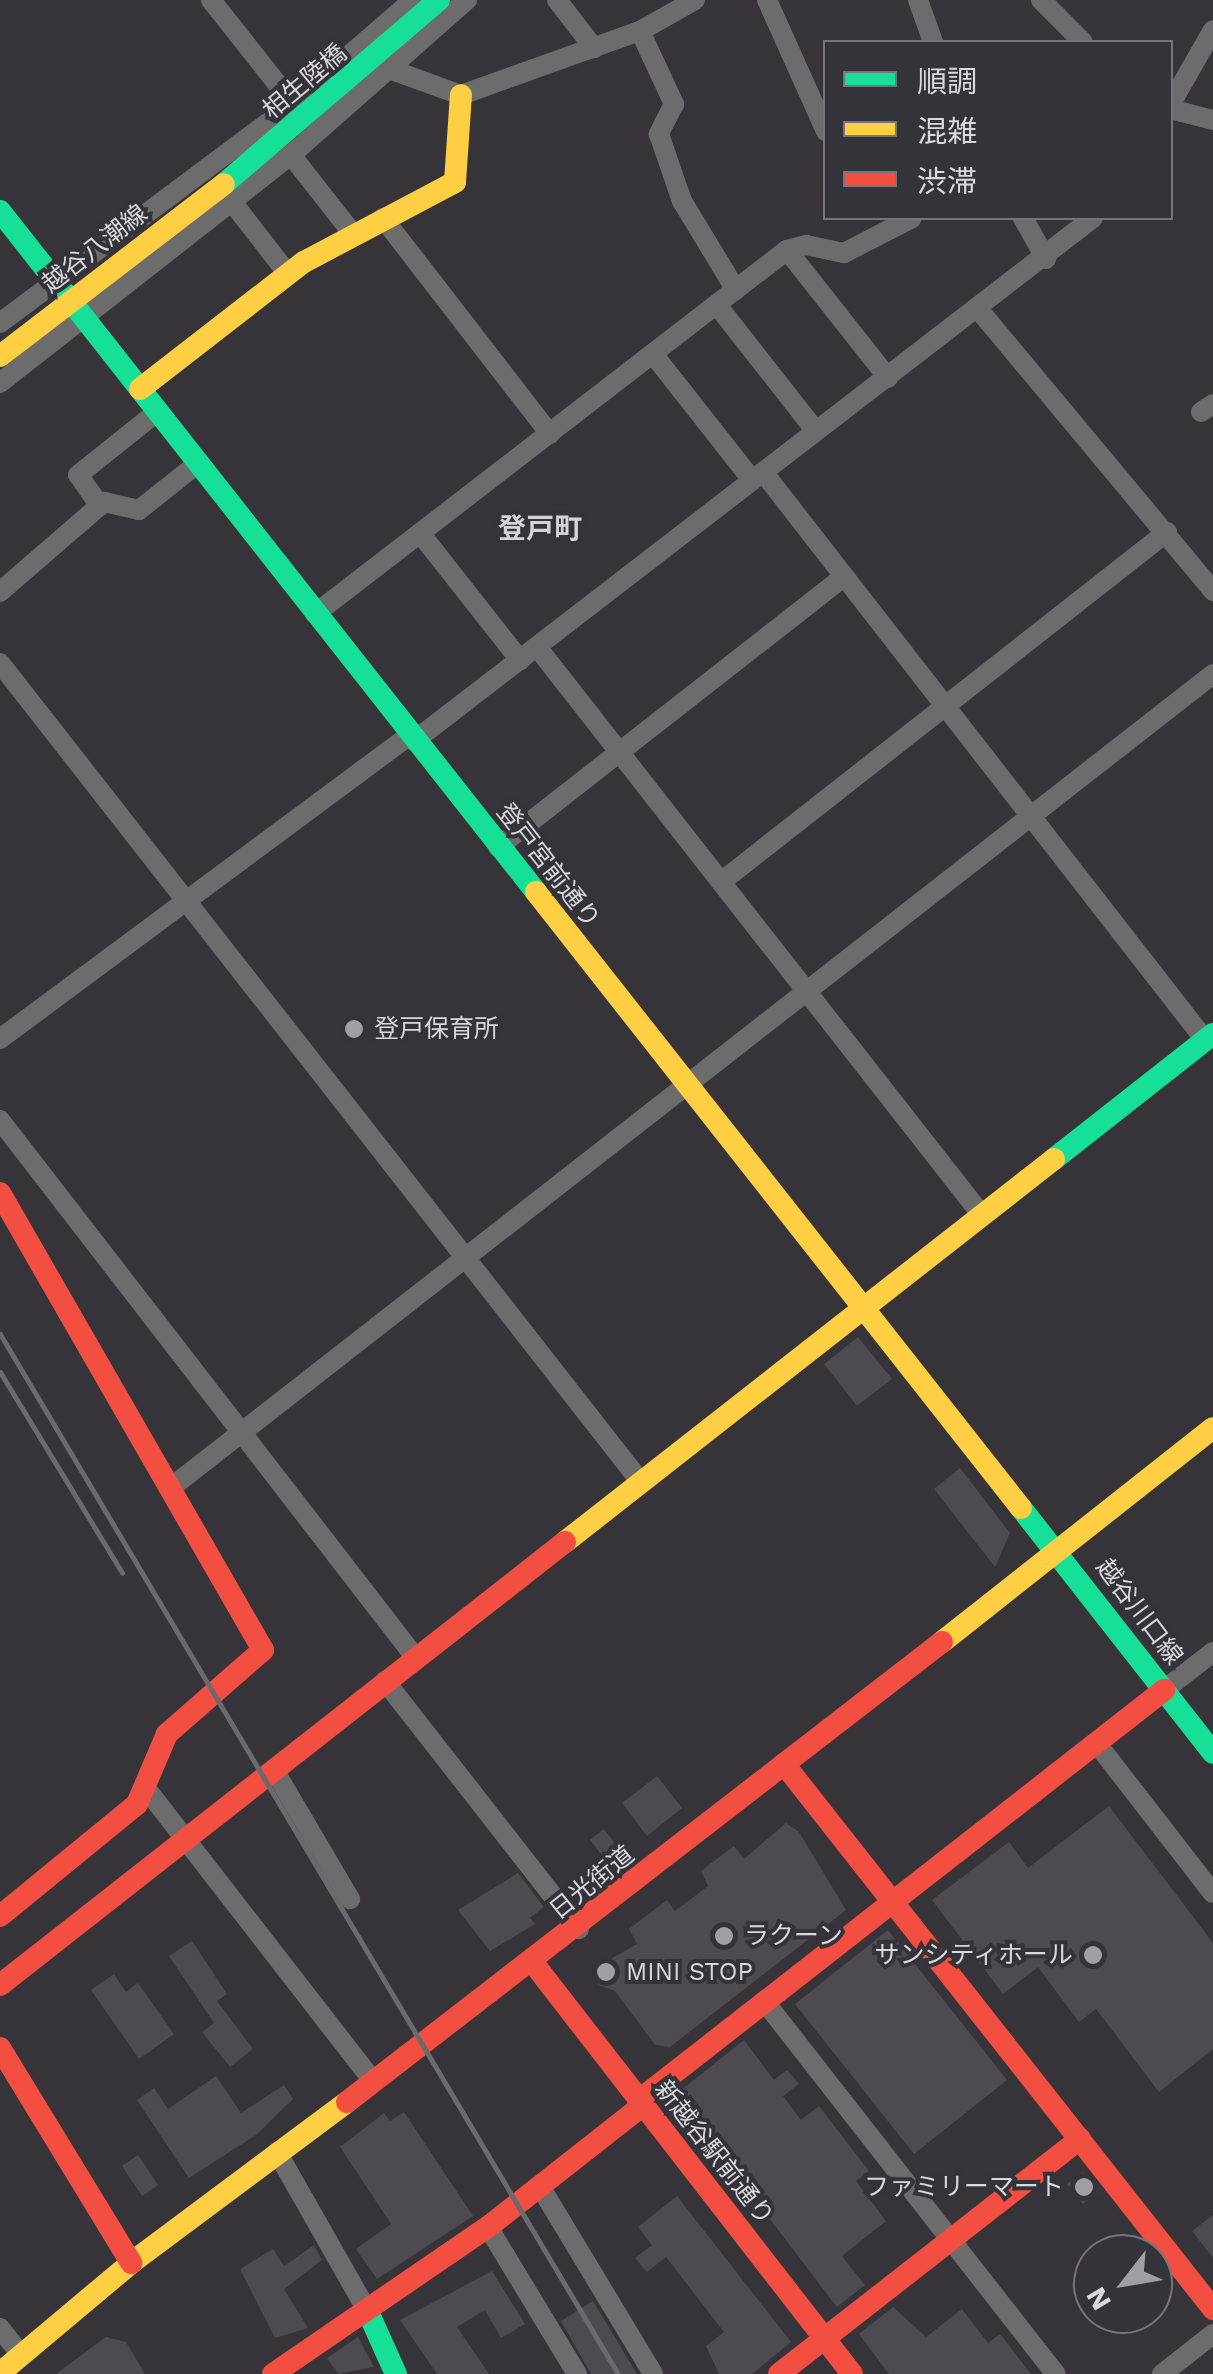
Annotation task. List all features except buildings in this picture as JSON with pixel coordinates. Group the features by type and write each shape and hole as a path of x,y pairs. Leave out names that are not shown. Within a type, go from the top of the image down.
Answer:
{"street":[{"path":"211,0 292,104"},
{"path":"0,323 416,10 439,0"},
{"path":"0,383 82,319 228,193 291,155 392,70 466,0"},
{"path":"556,0 594,48"},
{"path":"392,70 461,95 640,31 695,0"},
{"path":"767,0 823,124"},
{"path":"918,0 932,40"},
{"path":"1041,0 1080,40"},
{"name":"相生陸橋","path":"228,193 416,10"},
{"path":"1173,102 1213,30"},
{"path":"640,31 674,104 659,134 682,200 736,290"},
{"path":"140,389 288,274 461,175 461,95"},
{"path":"1173,108 1213,120"},
{"path":"291,155 354,234"},
{"path":"228,193 288,274"},
{"name":"越谷八潮線","path":"0,356 228,193"},
{"name":"登戸宮前通り","path":"0,211 685,1086 1058,1552"},
{"path":"384,218 550,434"},
{"path":"315,614 788,250 806,244 844,253 908,220"},
{"path":"1024,220 1046,259"},
{"path":"0,1039 190,906 529,653 815,430 1046,259 1091,220"},
{"path":"788,250 888,378"},
{"path":"716,305 815,430"},
{"path":"979,310 1168,532 1213,591"},
{"path":"0,1986 1209,1037 844,577 653,354"},
{"path":"100,506 78,476 157,412"},
{"path":"0,592 100,506 139,510 197,464"},
{"path":"721,882 1168,532"},
{"path":"420,533 619,752 981,1214"},
{"path":"498,846 844,577"},
{"path":"0,663 640,1482"},
{"path":"174,1486 1213,674"},
{"path":"0,1120 415,1657"},
{"path":"0,1192 174,1486 262,1650 167,1734 148,1791 0,1916"},
{"name":"日光街道","path":"0,2373 131,2263 534,1964 1213,1428"},
{"name":"越谷川口線","path":"1058,1552 1213,1752"},
{"path":"272,2374 368,2312 541,2188 766,2002 1213,1652"},
{"path":"385,1681 579,1929"},
{"path":"1098,1745 1213,1892"},
{"path":"784,1764 1213,2309"},
{"path":"274,1770 350,1899"},
{"path":"148,1791 373,2081"},
{"name":"新越谷駅前通り","path":"534,1964 852,2374"},
{"path":"766,2002 1056,2374"},
{"path":"0,2048 131,2263"},
{"path":"779,2374 1080,2139"},
{"path":"277,2152 368,2312 396,2374"},
{"path":"541,2188 653,2374"},
{"path":"488,2227 577,2374"},
{"path":"0,2328 22,2356"},
{"path":"1162,2374 1213,2334"}],"railway":[{"path":"0,1334 618,2374"},
{"path":"0,1372 122,1573"}],"traffic: fast":[{"path":"224,184 439,0"},
{"path":"0,211 536,892"},
{"path":"1054,1159 1213,1034"},
{"path":"1021,1508 1213,1753"},
{"path":"368,2312 396,2374"}],"traffic: slow":[{"path":"140,389 304,262 455,182 461,95"},
{"path":"0,356 224,184"},
{"path":"536,892 1021,1508"},
{"path":"565,1542 1054,1159"},
{"path":"942,1642 1213,1428"},
{"path":"0,2373 131,2263 347,2102"}],"traffic: jam":[{"path":"0,1193 263,1650 167,1734 137,1804 0,1916"},
{"path":"0,1985 565,1542"},
{"path":"347,2102 942,1642"},
{"path":"638,2101 1164,1690"},
{"path":"784,1764 1213,2309"},
{"path":"534,1964 852,2374"},
{"path":"0,2048 131,2263"},
{"path":"273,2374 488,2227 642,2106"},
{"path":"779,2374 1080,2139"}],"place":[{"name":"登戸保育所","path":"354,1029"},
{"name":"ラクーン","path":"724,1936"},
{"name":"サンシティホール","path":"1093,1955"},
{"name":"MINI STOP","path":"606,1972"},
{"name":"ファミリーマート","path":"1084,2187"}],"district":[{"name":"登戸町","path":"540,529"}]}
